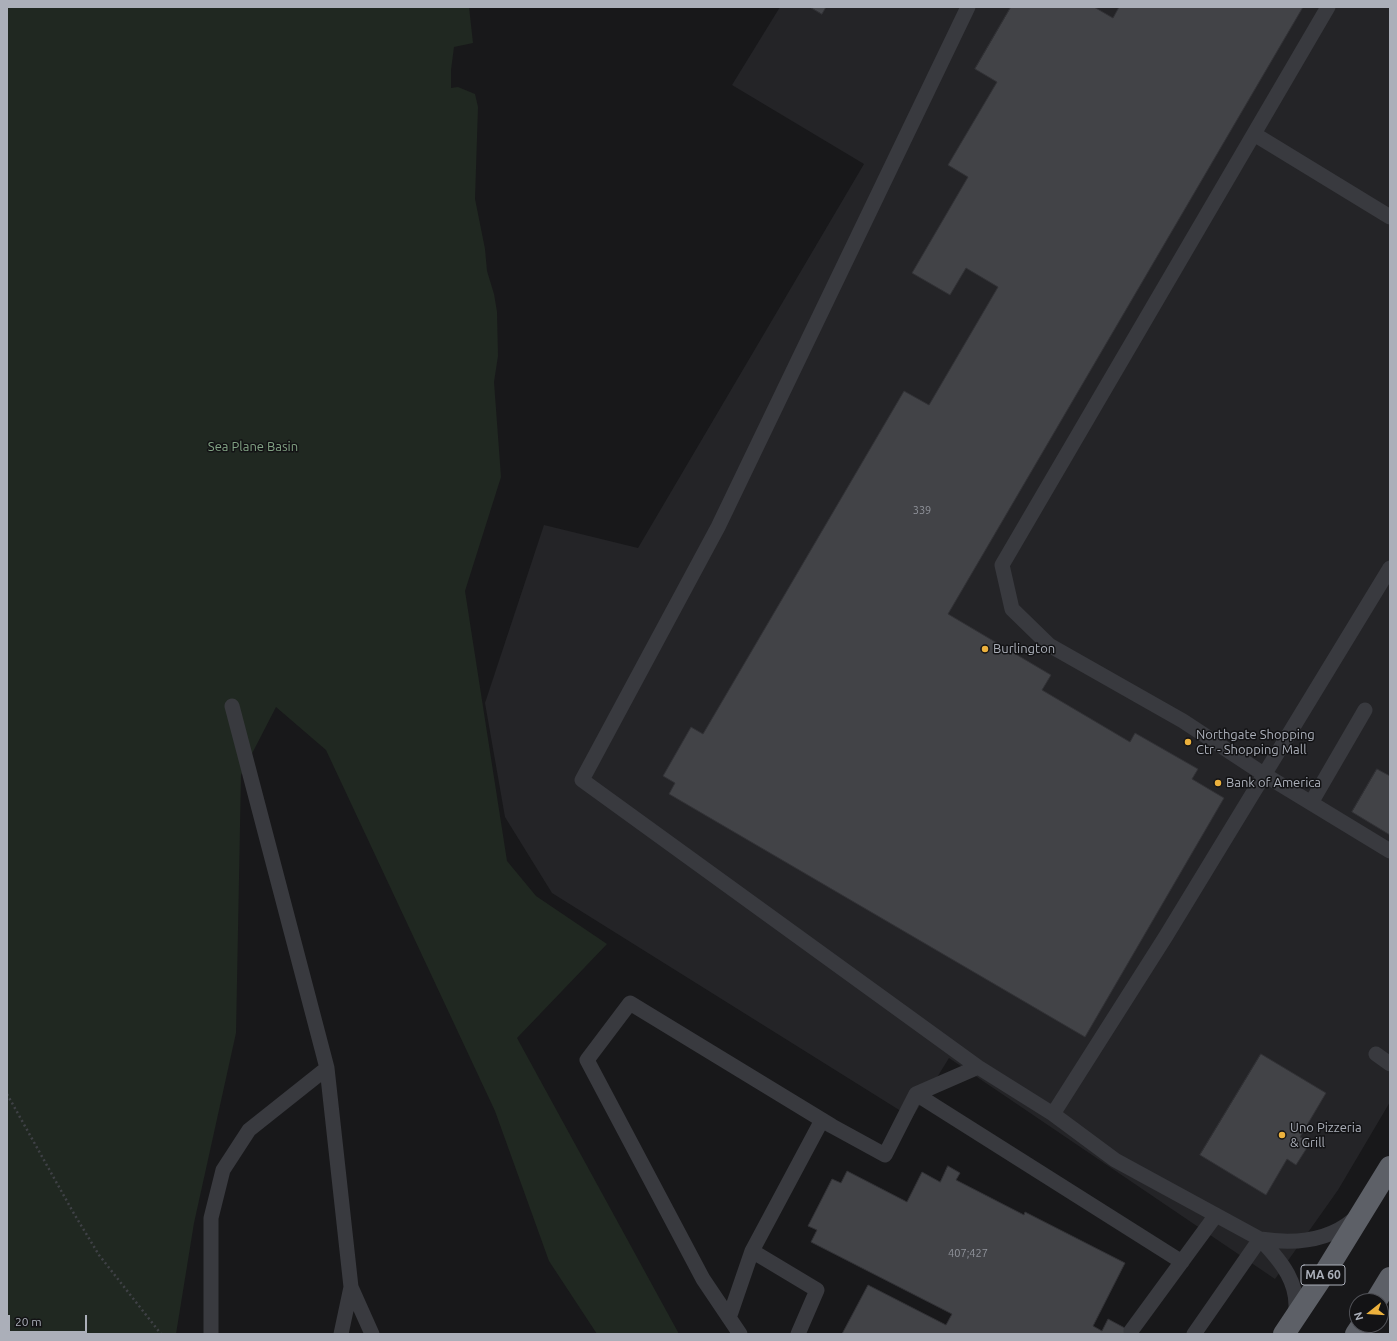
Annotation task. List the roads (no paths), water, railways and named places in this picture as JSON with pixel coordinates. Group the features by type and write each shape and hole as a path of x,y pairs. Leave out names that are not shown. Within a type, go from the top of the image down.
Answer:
{"highway":[{"name":"MA 60","path":"1289,1326 1390,1167"},
{"path":"1381,1293 1390,1278"}],"lane":[{"path":"968,7 718,527 582,780 978,1067 1053,1114 1115,1160 1260,1239 1278,1258 1288,1272 1294,1288 1297,1305 1289,1326"},
{"path":"1328,7 1002,565 1012,609 1049,645 1183,721 1265,776 1390,851"},
{"path":"1254,134 1390,217"},
{"path":"1053,1114 1117,1016 1265,776 1390,568"},
{"path":"232,706 327,1068 351,1287 372,1334"},
{"path":"1311,803 1365,710"},
{"path":"740,1334 703,1279 586,1060 630,1002 822,1120 885,1155 916,1094 978,1067"},
{"path":"1376,1054 1390,1064"},
{"path":"211,1334 210,1218 222,1170 248,1130 327,1068"},
{"path":"916,1094 1182,1262"},
{"path":"729,1318 752,1251 822,1120"},
{"path":"1131,1331 1216,1214"},
{"path":"1260,1239 1281,1242 1322,1237 1342,1230 1361,1214"},
{"path":"1194,1334 1260,1239"},
{"path":"752,1251 817,1290 798,1334"},
{"path":"341,1334 351,1287"}],"place":[{"name":"Burlington","path":"985,649"},
{"name":"Northgate Shopping Ctr - Shopping Mall","path":"1188,742"},
{"name":"Bank of America","path":"1218,783"},
{"name":"Uno Pizzeria & Grill","path":"1282,1135"}],"park label":[{"name":"Sea Plane Basin","path":"253,447"}]}
